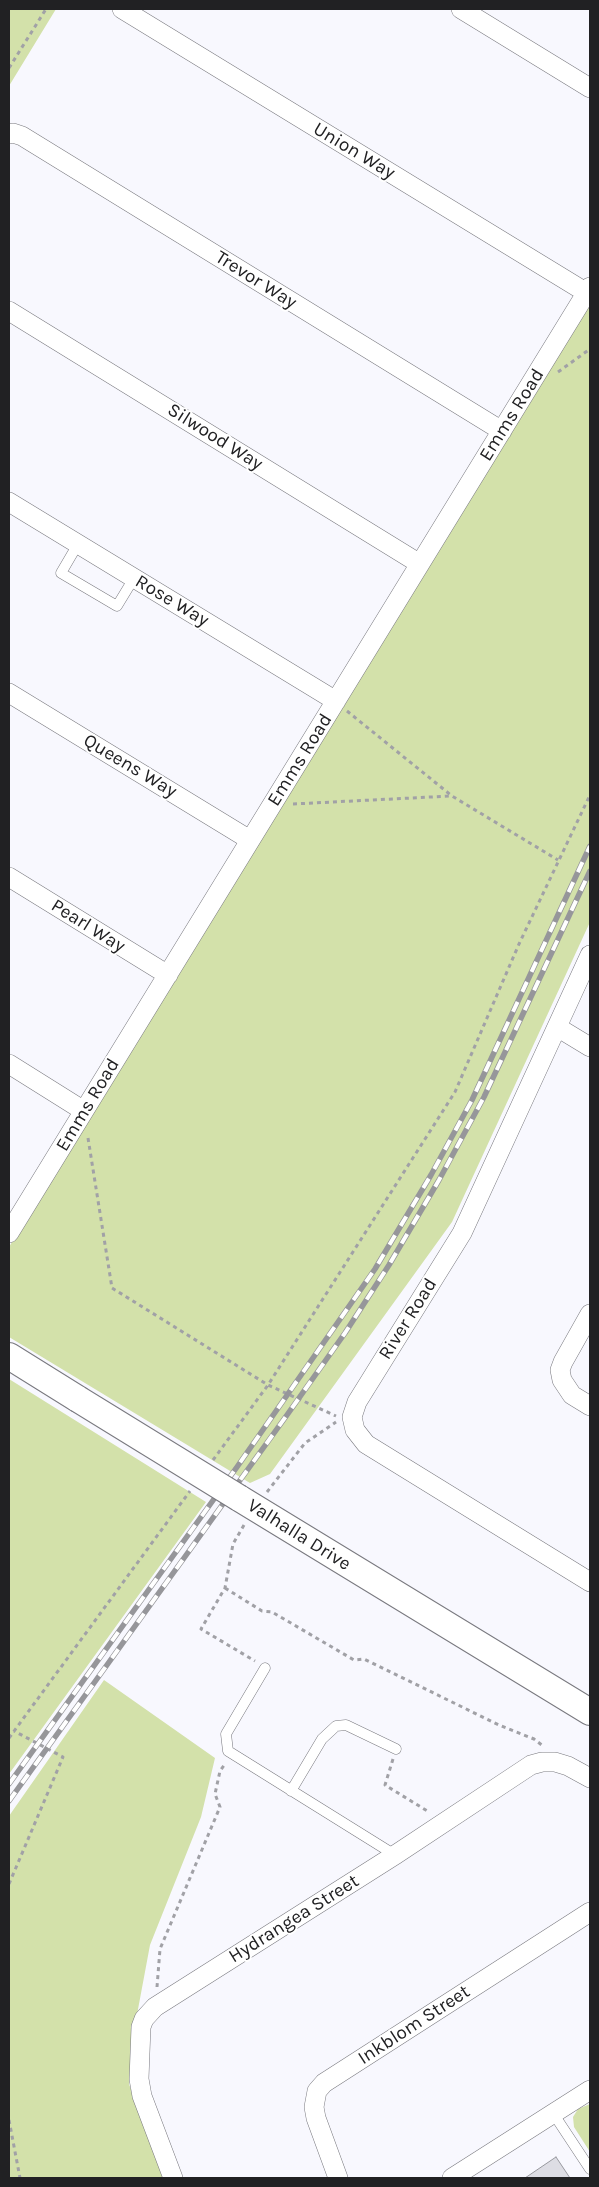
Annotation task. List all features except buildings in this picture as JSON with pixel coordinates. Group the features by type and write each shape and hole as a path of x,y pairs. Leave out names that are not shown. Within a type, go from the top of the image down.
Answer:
{"main road":[{"name":"Valhalla Drive","path":"9,1356 249,1506 590,1712"}],"street":[{"name":"Union Way","path":"122,9 588,290"},
{"path":"462,9 590,88"},
{"name":"Trevor Way","path":"9,134 14,133 22,136 502,431"},
{"name":"Emms Road","path":"9,1233 588,290"},
{"name":"Silwood Way","path":"9,311 420,564"},
{"name":"Rose Way","path":"9,502 336,701"},
{"name":"Queens Way","path":"9,693 250,840"},
{"name":"Pearl Way","path":"9,877 168,975"},
{"name":"River Road","path":"590,955 462,1233 357,1402 352,1417 355,1430 366,1444 590,1582"},
{"path":"557,1027 590,1047"},
{"path":"9,1064 84,1111"},
{"path":"590,1314 562,1362 560,1370 562,1380 572,1395 590,1406"},
{"name":"Hydrangea Street","path":"173,2178 142,2096 139,2079 142,2026 144,2019 155,2007 395,1855 531,1765 542,1762 555,1762"},
{"path":"555,1762 568,1766 590,1778"},
{"name":"Inkblom Street","path":"338,2178 316,2118 314,2107 317,2091 324,2083 590,1912"},
{"path":"452,2178 590,2090"}],"lane":[{"path":"78,544 61,573 117,606 134,578"},
{"path":"265,1668 226,1734 228,1751 395,1855"},
{"path":"291,1791 319,1743 336,1726 346,1725 396,1749"},
{"path":"554,2113 590,2169"}],"path":[{"path":"9,68 46,9"},
{"path":"336,701 452,796 558,860"},
{"path":"209,1466 268,1386 455,1092 519,944 590,795"},
{"path":"272,805 452,796"},
{"path":"84,1111 112,1288 268,1386 342,1418 305,1443 249,1506 233,1544 225,1588 202,1630 265,1668"},
{"path":"9,1738 191,1490"},
{"path":"225,1588 262,1611 272,1612 354,1660 364,1659 499,1725 534,1739 544,1746 555,1762"},
{"path":"9,1884 63,1757 14,1731"},
{"path":"396,1749 385,1785 430,1812 440,1825"},
{"path":"155,2007 160,1949 220,1807 215,1794 220,1771 232,1755"},
{"path":"9,2120 20,2178"}],"green space":[{"path":"9,9 56,9 9,86"},
{"path":"590,302 590,922 452,1222 270,1474 250,1483 9,1337 9,1247"},
{"path":"9,1379 206,1502 9,1774"},
{"path":"104,1680 215,1758 201,1817 150,1945 136,2020 129,2084 164,2178 9,2178 9,1816"},
{"path":"590,2104 590,2152 574,2127 573,2117 578,2109"}],"railway":[{"path":"9,1784 237,1467 375,1269 431,1175 472,1100 590,846"},
{"path":"9,1801 287,1415 345,1333 389,1265 439,1180 484,1097 590,871"}]}
